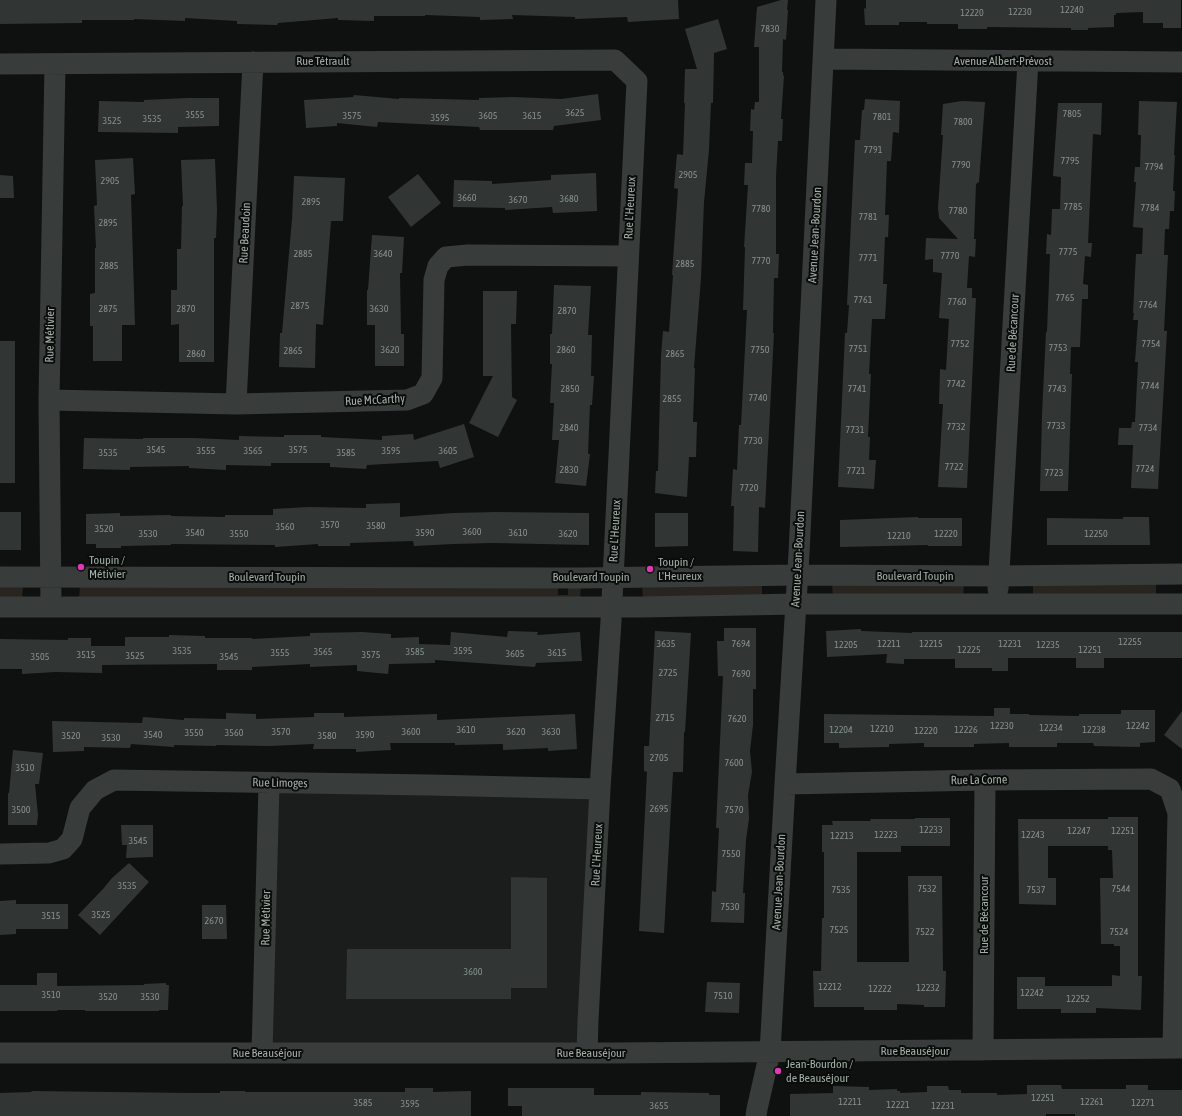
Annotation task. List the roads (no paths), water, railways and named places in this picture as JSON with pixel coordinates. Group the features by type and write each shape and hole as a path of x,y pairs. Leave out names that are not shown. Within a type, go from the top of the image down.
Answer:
{"street":[{"name":"Avenue Jean-Bourdon","path":"756,1116 770,1052 798,575 826,0"},
{"name":"Avenue Albert-Prévost","path":"824,59 1182,62"},
{"name":"Rue Tétrault","path":"0,64 615,60 637,81"},
{"name":"Rue de Bécancour","path":"998,605 1028,61"},
{"name":"Rue Beaudoin","path":"236,404 253,62"},
{"name":"Rue Métivier","path":"51,607 49,400 55,64"},
{"name":"Rue L'Heureux","path":"587,1053 600,789 612,606 637,81"},
{"name":"Rue McCarthy","path":"49,400 236,404 407,400 422,394 432,378 434,280 438,266 446,257 468,255 628,256"},
{"name":"Boulevard Toupin","path":"0,577 613,577 1182,574"},
{"path":"0,607 1182,604"},
{"name":"Rue La Corne","path":"785,784 985,780 1151,779 1170,789 1178,813 1178,1048"},
{"name":"Rue Limoges","path":"0,854 48,852 63,849 72,839 80,808 95,790 114,780 600,789"},
{"name":"Rue de Bécancour","path":"983,1050 985,780"},
{"name":"Rue Métivier","path":"262,1053 269,783"},
{"name":"Rue Beauséjour","path":"0,1054 587,1053 1178,1048"}],"place":[{"name":"Toupin / Métivier","path":"81,567"},
{"name":"Toupin / L'Heureux","path":"650,569"},
{"name":"Jean-Bourdon / de Beauséjour","path":"778,1071"}]}
